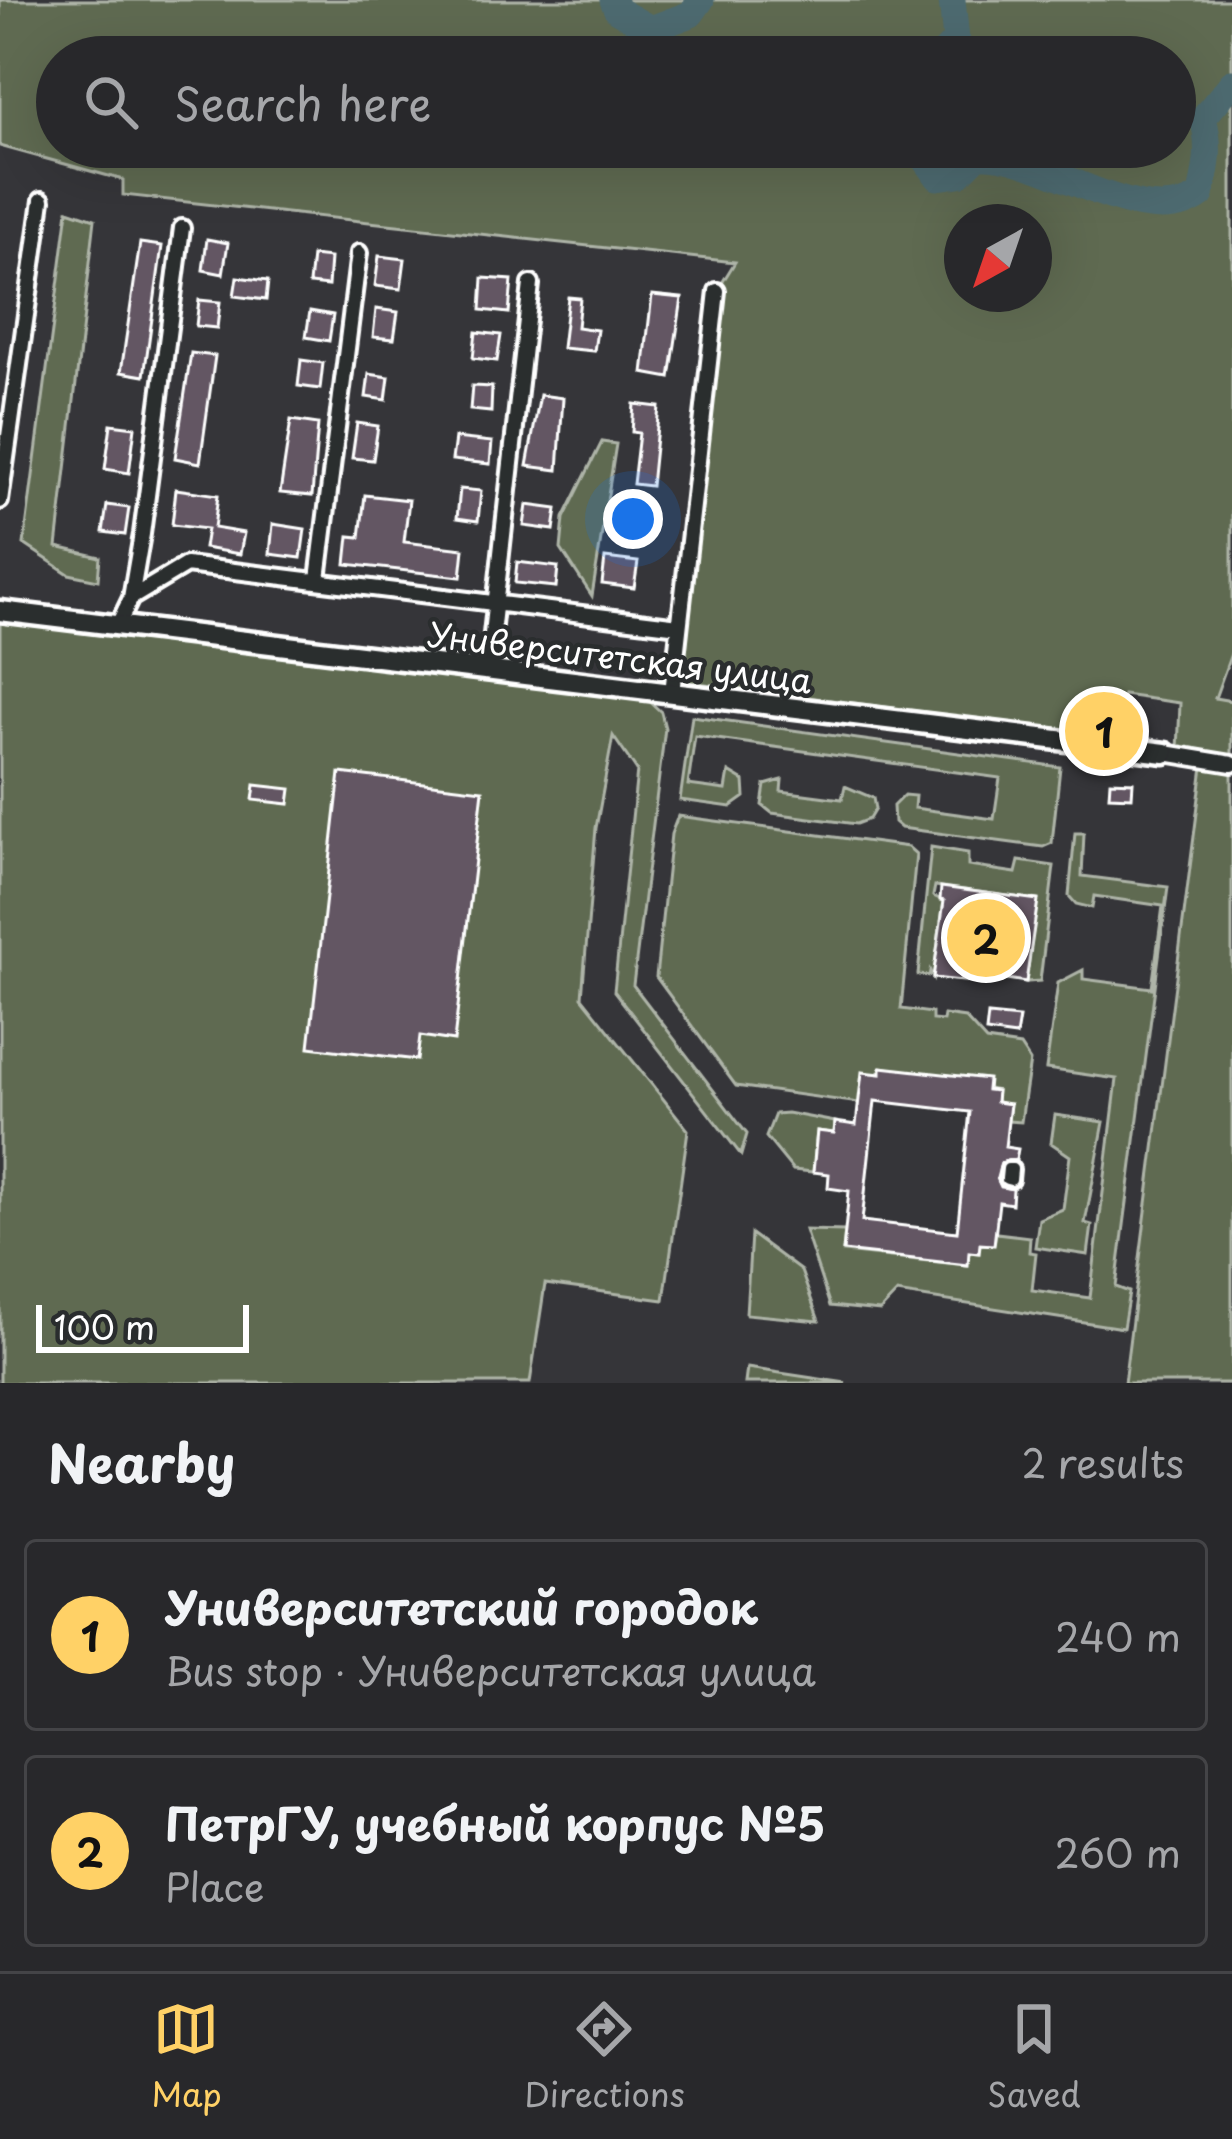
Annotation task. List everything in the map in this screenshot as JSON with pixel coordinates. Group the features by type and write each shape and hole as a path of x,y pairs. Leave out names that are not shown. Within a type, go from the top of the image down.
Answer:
{"street":[{"path":"0,501 42,200"},
{"path":"118,625 131,598 182,228"},
{"path":"318,579 359,253"},
{"path":"488,670 531,284"},
{"path":"672,693 717,291"},
{"path":"131,598 186,565 679,626"},
{"name":"Университетская улица","path":"0,611 1232,764"}],"green space":[{"path":"0,0 1232,0 1232,651 1215,698 1232,701 1232,1383 1124,1383 1203,766 1178,751 1180,703 1123,695 1115,730 1104,735 674,680 717,291 735,262 123,195 123,180 80,168 1196,168 1196,36 36,36 36,156 0,146"},
{"path":"68,210 95,219 57,547 100,557 98,580 69,574 24,544"},
{"path":"602,442 616,444 592,596 561,549 564,518"},
{"path":"0,620 648,700 661,712 665,728 633,985 747,1134 741,1155 614,991 637,771 613,736 596,828 582,997 688,1130 664,1300 545,1284 530,1383 0,1383"},
{"path":"692,716 1060,767 1052,843 1043,847 901,828 894,822 893,806 904,795 915,796 914,808 994,819 1000,778 695,736 688,785 726,790 729,772 744,781 745,797 731,807 680,800"},
{"path":"782,780 781,791 842,799 845,786 873,798 875,809 869,819 856,824 772,813 762,805 765,785"},
{"path":"678,816 908,847 916,854 901,1009 932,1013 932,1020 943,1021 944,1015 965,1018 986,1041 1020,1046 1030,1061 1021,1122 1008,1121 1010,1104 996,1102 997,1091 882,1067 859,1103 736,1086 656,977 671,834"},
{"path":"1075,833 1084,833 1082,876 1168,887 1116,1287 1129,1292 1123,1328 897,1293 880,1311 830,1306 805,1230 845,1231 843,1252 967,1265 969,1252 979,1253 980,1244 994,1245 996,1233 1030,1237 1029,1252 1036,1253 1032,1290 1090,1298 1117,1079 1046,1069 1058,983 1083,970 1083,979 1152,988 1163,906 1094,896 1092,908 1076,904 1069,896"},
{"path":"931,847 968,853 968,866 1016,873 1019,861 1054,866 1040,981 1026,982 1037,900 935,886 933,896 944,901 933,978 930,971 929,976 918,975"},
{"path":"775,1114 835,1122 834,1133 817,1131 813,1172 793,1170 766,1137"},
{"path":"1055,1115 1104,1122 1085,1223 1092,1225 1088,1255 1035,1247 1039,1219 1063,1209 1070,1156 1051,1143"},
{"path":"751,1234 801,1271 819,1321 746,1314"},
{"path":"747,1368 846,1383 745,1383"}],"building":[{"path":"207,239 228,243 223,274 203,270"},
{"path":"140,243 162,246 144,376 121,372"},
{"path":"312,256 330,258 328,286 309,284"},
{"path":"379,256 405,259 401,289 375,286"},
{"path":"237,277 268,281 266,300 234,296"},
{"path":"483,278 512,280 509,313 481,310"},
{"path":"652,295 682,298 670,378 643,373"},
{"path":"568,297 580,298 577,327 597,330 594,351 562,348"},
{"path":"199,300 220,302 217,328 196,326"},
{"path":"376,309 398,312 394,339 373,337"},
{"path":"310,311 333,315 329,341 306,337"},
{"path":"476,332 501,335 497,361 473,358"},
{"path":"191,353 215,356 200,463 175,458"},
{"path":"301,360 323,363 320,389 298,386"},
{"path":"369,374 389,377 386,400 366,397"},
{"path":"472,386 492,387 491,412 470,410"},
{"path":"540,395 563,398 558,470 527,466"},
{"path":"634,404 659,407 651,486 633,484 639,433 632,432"},
{"path":"291,420 318,424 312,496 280,493"},
{"path":"357,423 378,426 373,460 352,458"},
{"path":"111,424 135,427 129,473 105,469"},
{"path":"455,438 492,442 490,464 452,460"},
{"path":"176,489 218,495 214,528 244,533 240,554 204,548 207,529 172,525"},
{"path":"460,489 481,491 478,521 457,518"},
{"path":"365,495 409,500 404,542 464,549 461,577 346,564 349,536 360,537"},
{"path":"107,505 129,508 125,535 103,532"},
{"path":"527,505 557,509 554,530 524,526"},
{"path":"632,517 650,518 648,543 630,542"},
{"path":"273,524 305,529 301,558 270,554"},
{"path":"605,558 638,562 634,588 602,584"},
{"path":"517,562 558,567 556,587 515,583"},
{"path":"340,773 483,790 454,1041 420,1036 417,1060 309,1047"},
{"path":"1110,781 1133,782 1132,797 1109,796"},
{"path":"255,785 291,789 289,804 253,800"},
{"path":"941,887 1038,900 1026,982 974,974 972,982 933,978 944,901 940,900"},
{"path":"988,1015 1019,1018 1016,1036 986,1032"},
{"path":"881,1067 988,1079 987,1090 997,1091 996,1102 1010,1104 1005,1147 1018,1149 1016,1160 1001,1163 997,1178 1001,1187 1013,1189 1012,1204 999,1202 994,1245 980,1244 979,1253 969,1252 968,1265 843,1251 849,1191 828,1188 829,1174 813,1172 817,1131 834,1133 835,1122 856,1125 862,1072 881,1074","holes":["875,1101 970,1112 957,1232 862,1221"]}],"waterway":[{"path":"613,0 617,10 651,29 691,14 701,0"},
{"path":"952,0 956,36"},
{"path":"1037,168 1151,206 1178,205 1201,195 1207,156 1203,118 1232,83"},
{"path":"932,168 938,177 959,174 965,168"}],"place":[{"name":"Университетский городок","path":"1104,731"},
{"name":"ПетрГУ, учебный корпус №5","path":"986,938"}]}
